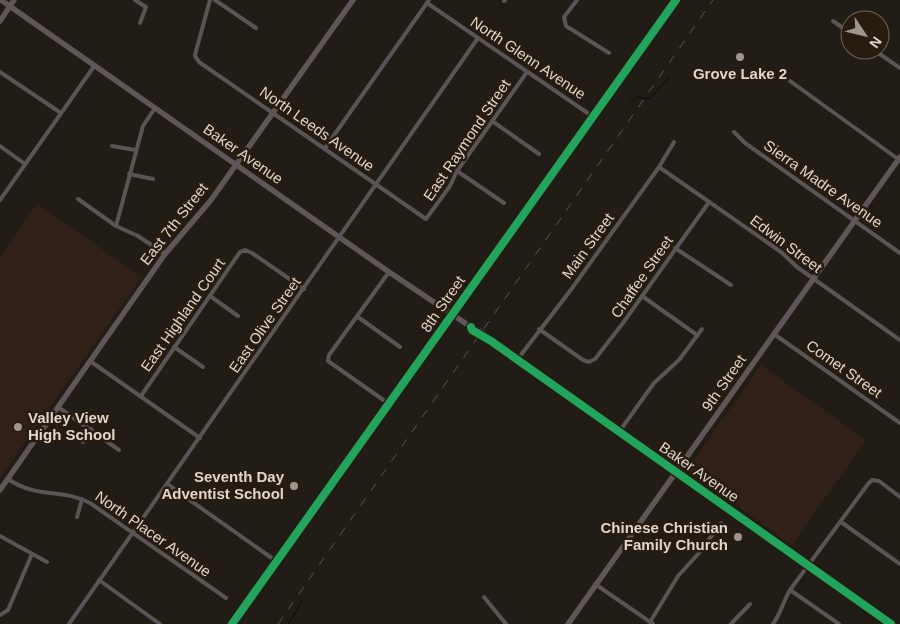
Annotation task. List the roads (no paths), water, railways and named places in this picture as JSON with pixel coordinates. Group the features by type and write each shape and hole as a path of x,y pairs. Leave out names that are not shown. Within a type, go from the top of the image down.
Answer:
{"street":[{"name":"Baker Avenue","path":"1,0 389,272 471,327 482,332 517,360 891,624"},
{"path":"0,21 14,0"},
{"path":"135,0 146,7 140,23"},
{"name":"North Leeds Avenue","path":"210,0 195,56 205,66 426,219"},
{"path":"215,0 256,28"},
{"name":"East 7th Street","path":"0,490 165,254 211,200 353,0"},
{"path":"576,0 564,17 566,26 609,52"},
{"name":"8th Street","path":"232,624 676,0"},
{"path":"325,148 428,1"},
{"name":"North Glenn Avenue","path":"428,1 478,38 592,116"},
{"path":"832,21 840,26"},
{"name":"East Olive Street","path":"69,624 478,38"},
{"path":"888,60 900,68"},
{"path":"0,200 95,65"},
{"path":"0,72 61,113"},
{"name":"East Raymond Street","path":"426,219 450,186 457,171 527,72"},
{"path":"790,81 899,158"},
{"path":"116,226 143,126 156,108"},
{"path":"492,121 539,154"},
{"name":"Sierra Madre Avenue","path":"734,132 746,143 900,252"},
{"name":"Main Street","path":"517,360 570,291 674,142"},
{"path":"0,146 26,164"},
{"path":"112,146 135,150"},
{"name":"9th Street","path":"568,624 899,158"},
{"name":"Edwin Street","path":"659,166 781,252 813,279 900,340"},
{"path":"457,171 504,202"},
{"path":"129,174 153,179"},
{"path":"78,199 116,226 138,236 165,254"},
{"name":"Chaffee Street","path":"539,329 583,360 589,362 595,359 709,202"},
{"path":"675,248 732,286"},
{"name":"East Highland Court","path":"141,396 240,252 245,250 304,289"},
{"path":"389,272 329,355 328,361 389,404"},
{"path":"210,296 238,316"},
{"path":"642,296 697,335"},
{"path":"358,317 400,347"},
{"path":"619,432 654,383 679,360 702,329"},
{"name":"Comet Street","path":"774,334 900,423"},
{"path":"174,347 202,368"},
{"path":"90,361 200,438"},
{"path":"58,407 119,450"},
{"path":"83,442 91,429"},
{"name":"North Placer Avenue","path":"8,479 22,489 82,499 226,598"},
{"path":"773,624 781,613 782,602 790,590 810,567 840,522 872,480 879,481 900,497"},
{"path":"167,484 276,561"},
{"path":"77,517 82,499"},
{"path":"840,522 900,564"},
{"path":"596,584 652,623 678,576 699,553 721,523"},
{"path":"0,536 27,549 47,562"},
{"path":"0,614 8,610 32,554"},
{"path":"99,580 160,624"},
{"path":"790,590 839,624"},
{"path":"484,597 506,624"},
{"path":"731,624 750,604"}],"waterway":[{"path":"630,102 638,97 650,99 670,78"},
{"path":"288,624 302,602"}],"railway":[{"path":"278,624 713,0"}],"place":[{"name":"Grove Lake 2","path":"740,57"},
{"name":"Valley View High School","path":"18,427"},
{"name":"Seventh Day Adventist School","path":"294,486"},
{"name":"Chinese Christian Family Church","path":"738,537"}]}
